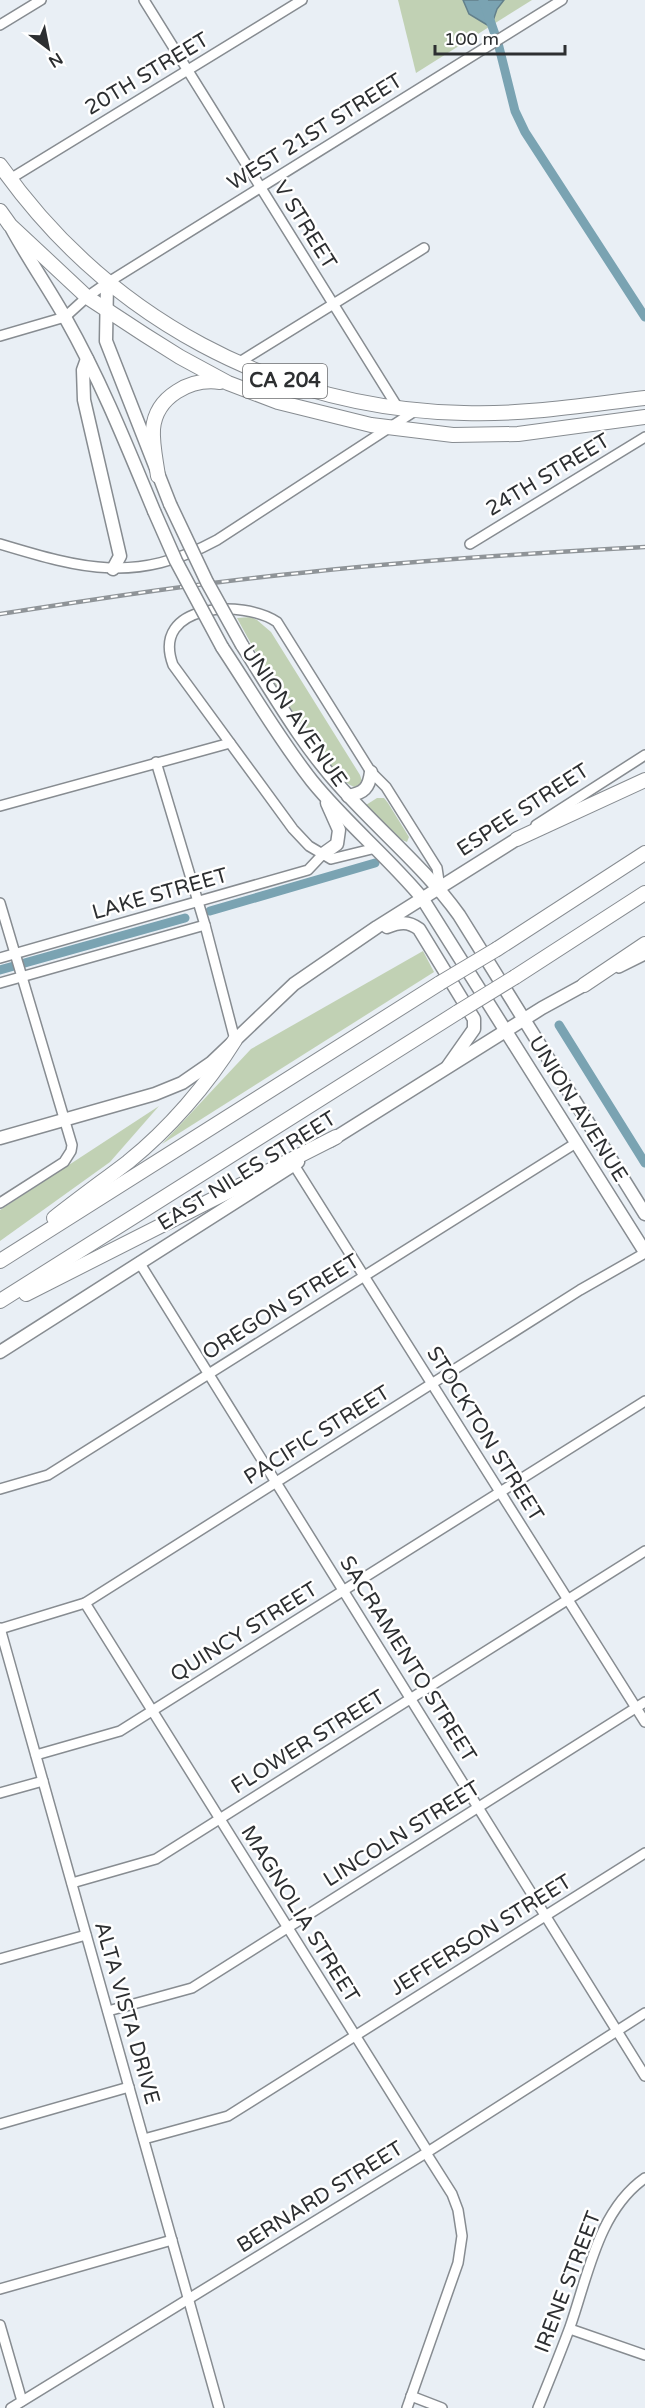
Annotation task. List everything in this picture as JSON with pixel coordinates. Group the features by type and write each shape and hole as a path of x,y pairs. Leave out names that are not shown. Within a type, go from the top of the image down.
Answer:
{"highway":[{"name":"CA 204","path":"0,165 36,214 63,243 107,283 185,336 238,363 316,392 399,408 463,413 523,412 645,398"},
{"name":"CA 204","path":"0,211 10,225 87,297 180,357 228,383 278,402 387,428 453,435 518,434 645,417"},
{"path":"158,476 153,429 164,403 172,394 195,382 210,380 228,383"},
{"path":"517,839 645,780"},
{"path":"0,1261 497,949 645,853"},
{"path":"0,1301 641,897"},
{"path":"584,985 645,944"},
{"path":"0,1261 129,1161 160,1133 216,1070 235,1040"},
{"path":"0,1306 336,1137"}],"main road":[{"name":"UNION AVENUE","path":"10,225 87,359 111,409 176,561 222,648 266,717 323,793 396,867 422,898 516,1026 645,1214"},
{"name":"UNION AVENUE","path":"107,283 106,341 158,476 207,582 242,645 288,719 348,796 440,888 516,1026 576,1143 645,1252"},
{"path":"87,359 83,370 84,400 120,556 113,569"},
{"path":"348,796 367,789 371,772"},
{"path":"323,793 339,830 337,844 323,854"},
{"name":"ESPEE STREET","path":"360,939 517,839"},
{"path":"0,1138 155,1094 182,1083 212,1063 294,984 360,939 402,922 412,924 419,929 474,1019 474,1029 446,1070"},
{"name":"EAST NILES STREET","path":"0,1352 336,1137 584,985"}],"street":[{"path":"0,26 41,0"},
{"name":"V STREET","path":"144,0 399,408"},
{"name":"20TH STREET","path":"10,179 302,0"},
{"name":"WEST 21ST STREET","path":"65,318 87,297 107,283 562,0"},
{"path":"238,363 424,248"},
{"path":"0,336 65,318"},
{"path":"0,544 81,567 113,569 160,564 199,550 418,409"},
{"name":"24TH STREET","path":"470,544 645,437"},
{"name":"UNION AVENUE","path":"230,743 173,665 168,652 170,638 176,627 188,616 236,609 265,614 277,622 371,772 386,787 436,868 440,888"},
{"path":"0,806 230,743 293,829 309,846 331,859 376,848"},
{"name":"ESPEE STREET","path":"517,839 587,790 645,754"},
{"path":"156,762 205,925 235,1040"},
{"name":"LAKE STREET","path":"0,958 308,870 323,854"},
{"path":"0,903 72,1145 64,1162 0,1203"},
{"name":"LAKE STREET","path":"0,983 205,925"},
{"path":"584,985 645,955"},
{"name":"OREGON STREET","path":"0,1489 48,1475 576,1143"},
{"name":"STOCKTON STREET","path":"294,1165 645,1722"},
{"name":"PACIFIC STREET","path":"0,1628 85,1603 580,1290 645,1252"},
{"name":"SACRAMENTO STREET","path":"139,1262 645,2076"},
{"name":"QUINCY STREET","path":"36,1755 120,1731 645,1401"},
{"name":"FLOWER STREET","path":"72,1883 156,1859 645,1551"},
{"name":"MAGNOLIA STREET","path":"85,1603 452,2194 461,2227 461,2251 407,2408"},
{"name":"ALTA VISTA DRIVE","path":"0,1628 219,2408"},
{"name":"LINCOLN STREET","path":"108,2011 192,1988 645,1702"},
{"path":"0,1793 43,1781"},
{"name":"JEFFERSON STREET","path":"144,2139 228,2116 645,1853"},
{"path":"0,1959 86,1935"},
{"name":"BERNARD STREET","path":"11,2408 427,2153 645,2013"},
{"path":"0,2124 129,2087"},
{"name":"IRENE STREET","path":"538,2408 570,2329 610,2216 630,2191 645,2178"},
{"path":"0,2289 172,2240"},
{"path":"0,2325 21,2401"},
{"path":"570,2329 645,2355"},
{"path":"411,2396 442,2408"}],"green space":[{"path":"398,0 532,0 416,73"},
{"path":"251,617 271,632 360,775 362,781 359,785 354,787 348,784 333,770 285,700 237,618"},
{"path":"377,798 384,798 388,803 409,837 407,842 402,840 366,805"},
{"path":"423,951 434,972 162,1144 251,1049"},
{"path":"159,1106 110,1162 0,1241 0,1210"}],"water":[{"path":"463,0 504,0 489,26 469,14"}],"waterway":[{"path":"483,0 498,43 515,111 525,132 645,317"},
{"path":"210,911 375,863"},
{"path":"0,970 185,918"},
{"path":"559,1025 645,1163"}],"railway":[{"path":"0,614 271,576 436,560 645,547"}]}
